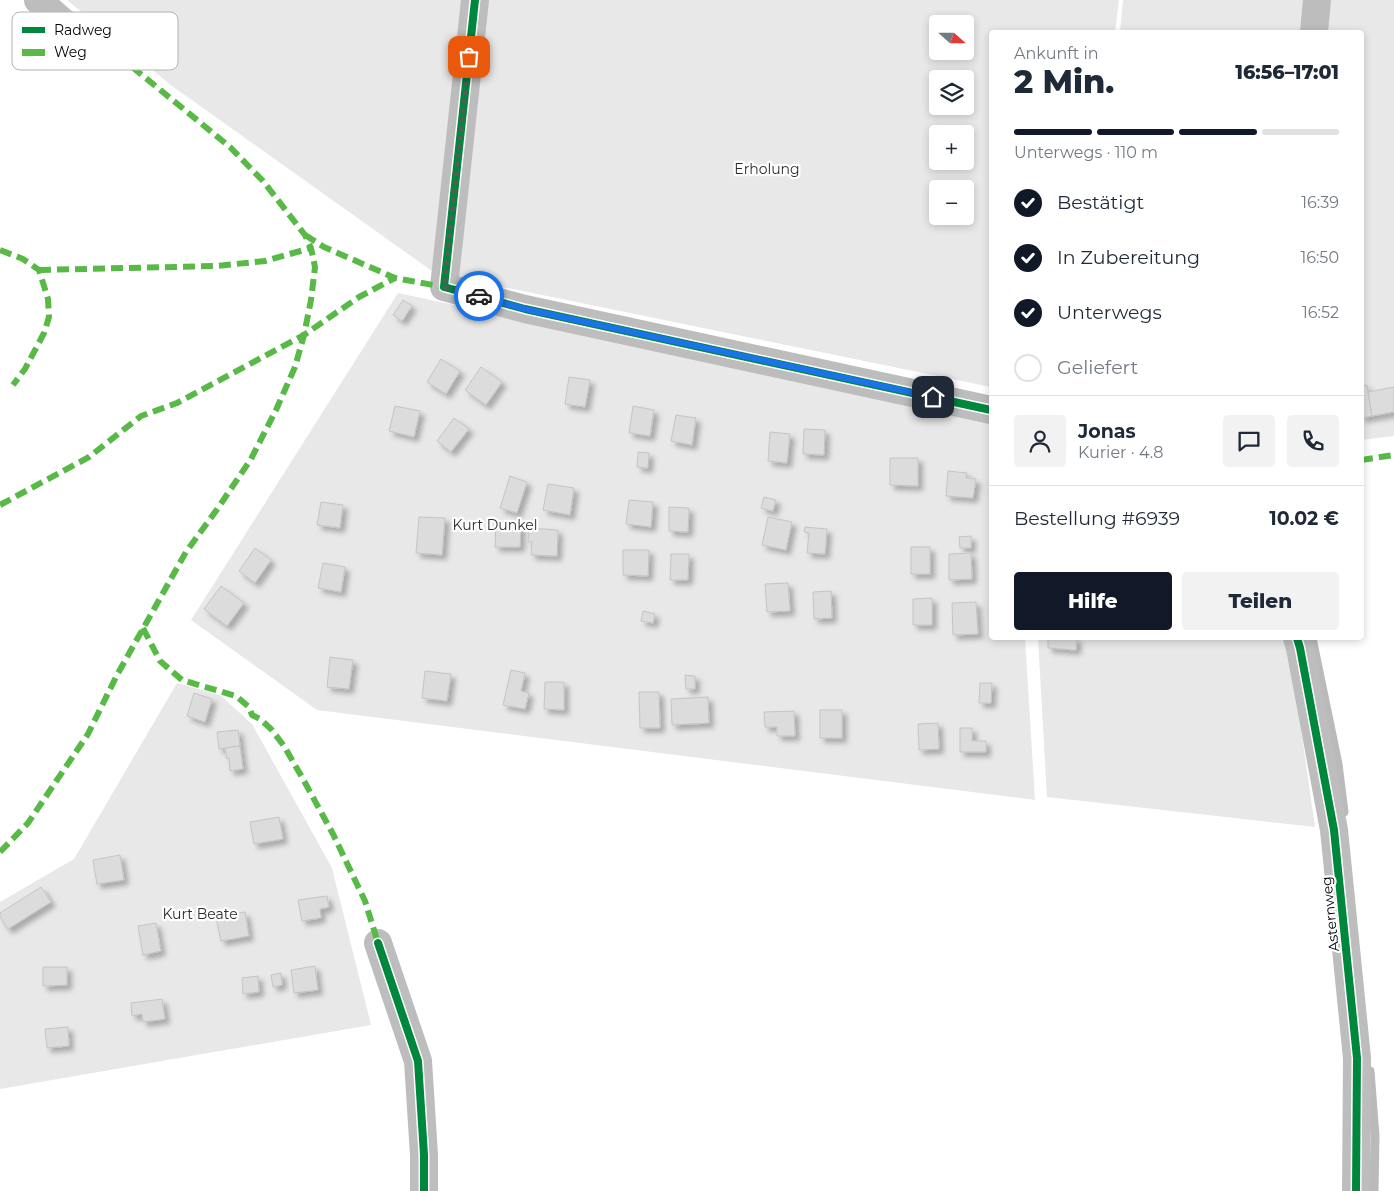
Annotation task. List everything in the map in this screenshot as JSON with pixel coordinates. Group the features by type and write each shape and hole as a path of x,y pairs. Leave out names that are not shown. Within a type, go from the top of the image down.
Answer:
{"street":[{"path":"38,0 52,12"},
{"path":"475,0 444,287 525,309 989,410"},
{"path":"1314,30 1317,0"},
{"name":"Asternweg","path":"1298,640 1334,830 1357,1058 1356,1191"},
{"path":"378,943 418,1061 424,1156 424,1191"}],"green space":[{"path":"67,0 469,0 439,276 172,86 152,70 178,70 178,12 82,12"},
{"name":"Erholung","path":"485,0 1119,0 1115,30 989,30 989,387 459,278"},
{"path":"1123,0 1394,0 1394,436 1364,440 1364,30 1120,30"},
{"name":"Kurt Dunkel","path":"398,293 989,420 989,640 1025,640 1035,800 317,710 191,620"},
{"path":"1038,640 1288,640 1315,827 1047,797"},
{"name":"Kurt Beate","path":"177,683 220,695 252,724 332,868 371,1025 0,1089 0,902 74,859"}],"building":[{"path":"403,300 412,306 402,321 393,315"},
{"path":"441,359 460,371 446,394 427,382"},
{"path":"481,367 502,382 486,405 465,390"},
{"path":"569,377 590,380 585,407 565,404"},
{"path":"1367,385 1372,416 1364,417 1364,386"},
{"path":"1394,387 1394,412 1372,416 1368,392"},
{"path":"395,406 420,411 414,437 389,431"},
{"path":"633,406 654,410 650,436 629,433"},
{"path":"676,415 696,418 692,445 671,441"},
{"path":"454,418 469,429 451,452 437,441"},
{"path":"804,429 825,430 824,455 803,454"},
{"path":"770,432 790,434 787,463 768,461"},
{"path":"638,452 649,453 648,468 637,467"},
{"path":"890,458 918,458 918,486 890,485"},
{"path":"948,471 967,473 966,478 976,479 973,498 946,496"},
{"path":"510,476 527,482 517,513 500,508"},
{"path":"548,484 574,488 570,515 543,510"},
{"path":"764,497 776,500 773,511 761,508"},
{"path":"629,500 653,502 651,527 626,524"},
{"path":"321,502 343,505 340,528 317,525"},
{"path":"669,507 689,508 688,532 669,531"},
{"path":"419,517 445,518 442,555 416,553"},
{"path":"768,517 792,522 786,550 762,545"},
{"path":"496,522 521,523 520,547 495,547"},
{"path":"805,527 827,529 825,554 807,553 809,533 804,532"},
{"path":"529,528 558,530 557,556 531,555 532,542 528,542"},
{"path":"971,536 971,548 960,548 959,537"},
{"path":"911,547 930,547 930,574 911,574"},
{"path":"255,548 271,560 255,583 239,571"},
{"path":"623,550 649,550 648,576 623,575"},
{"path":"971,553 972,579 949,580 949,554"},
{"path":"671,554 689,554 688,580 670,580"},
{"path":"323,563 345,567 341,592 318,588"},
{"path":"788,583 790,611 767,612 765,584"},
{"path":"221,586 244,603 227,626 204,609"},
{"path":"831,591 832,618 814,619 813,592"},
{"path":"932,598 932,625 913,625 913,599"},
{"path":"976,602 978,634 953,635 952,603"},
{"path":"643,611 655,614 653,623 641,621"},
{"path":"1048,640 1077,640 1076,650 1048,648"},
{"path":"330,657 353,660 349,689 327,687"},
{"path":"511,670 525,673 521,691 529,693 525,709 503,705"},
{"path":"425,671 451,674 447,701 422,698"},
{"path":"685,675 695,676 695,689 686,689"},
{"path":"545,682 564,682 564,710 544,709"},
{"path":"980,683 992,683 991,703 979,703"},
{"path":"639,692 659,692 660,728 640,728"},
{"path":"194,693 212,699 205,722 187,716"},
{"path":"708,697 709,723 672,725 671,699"},
{"path":"820,710 842,710 842,738 820,738"},
{"path":"794,711 795,736 777,736 777,727 765,727 764,712"},
{"path":"938,723 939,749 919,750 918,724"},
{"path":"960,728 972,728 972,741 986,741 986,752 960,752"},
{"path":"238,730 240,746 219,749 217,732"},
{"path":"240,746 243,769 230,771 229,758 227,759 225,748"},
{"path":"279,817 283,839 254,844 250,822"},
{"path":"120,855 124,880 97,884 93,860"},
{"path":"41,887 51,902 8,929 0,917 0,913"},
{"path":"327,896 329,907 320,909 321,918 302,921 298,900"},
{"path":"245,912 249,936 221,941 216,917"},
{"path":"156,923 161,951 143,955 138,926"},
{"path":"315,966 318,990 294,993 291,970"},
{"path":"43,967 67,967 67,985 43,986"},
{"path":"281,973 282,985 273,987 271,975"},
{"path":"258,976 259,992 243,994 242,978"},
{"path":"162,999 165,1019 143,1022 142,1014 132,1016 131,1003"},
{"path":"68,1027 69,1046 47,1048 45,1029"}],"waterway":[{"path":"1312,640 1338,764 1344,812"},
{"path":"1370,1071 1375,1136 1374,1191"}],"marked path":[{"path":"0,852 28,823 88,734 117,675 186,552 251,459 295,367 311,300 315,267 311,248 305,235 263,181 230,147 136,70"},
{"path":"305,235 324,247 395,278 444,287"},
{"path":"39,270 216,266 265,261 311,248"},
{"path":"0,250 23,259 39,270 48,299 49,317 44,333 25,369 13,385"},
{"path":"0,505 89,457 141,416 177,403 304,335 359,297 395,278"},
{"path":"1364,460 1394,455"},
{"path":"143,628 160,661 182,680 236,696 249,707 252,715 260,719 271,729 284,746 333,834 365,901 378,943"}],"cycle path":[{"path":"475,0 444,287 525,309 989,410"},
{"path":"1298,640 1334,830 1357,1058 1356,1191"},
{"path":"378,943 418,1061 424,1155 424,1191"}],"way so far":[{"path":"469,57 444,287 479,296"}],"route":[{"path":"479,296 525,309 933,397"}]}
